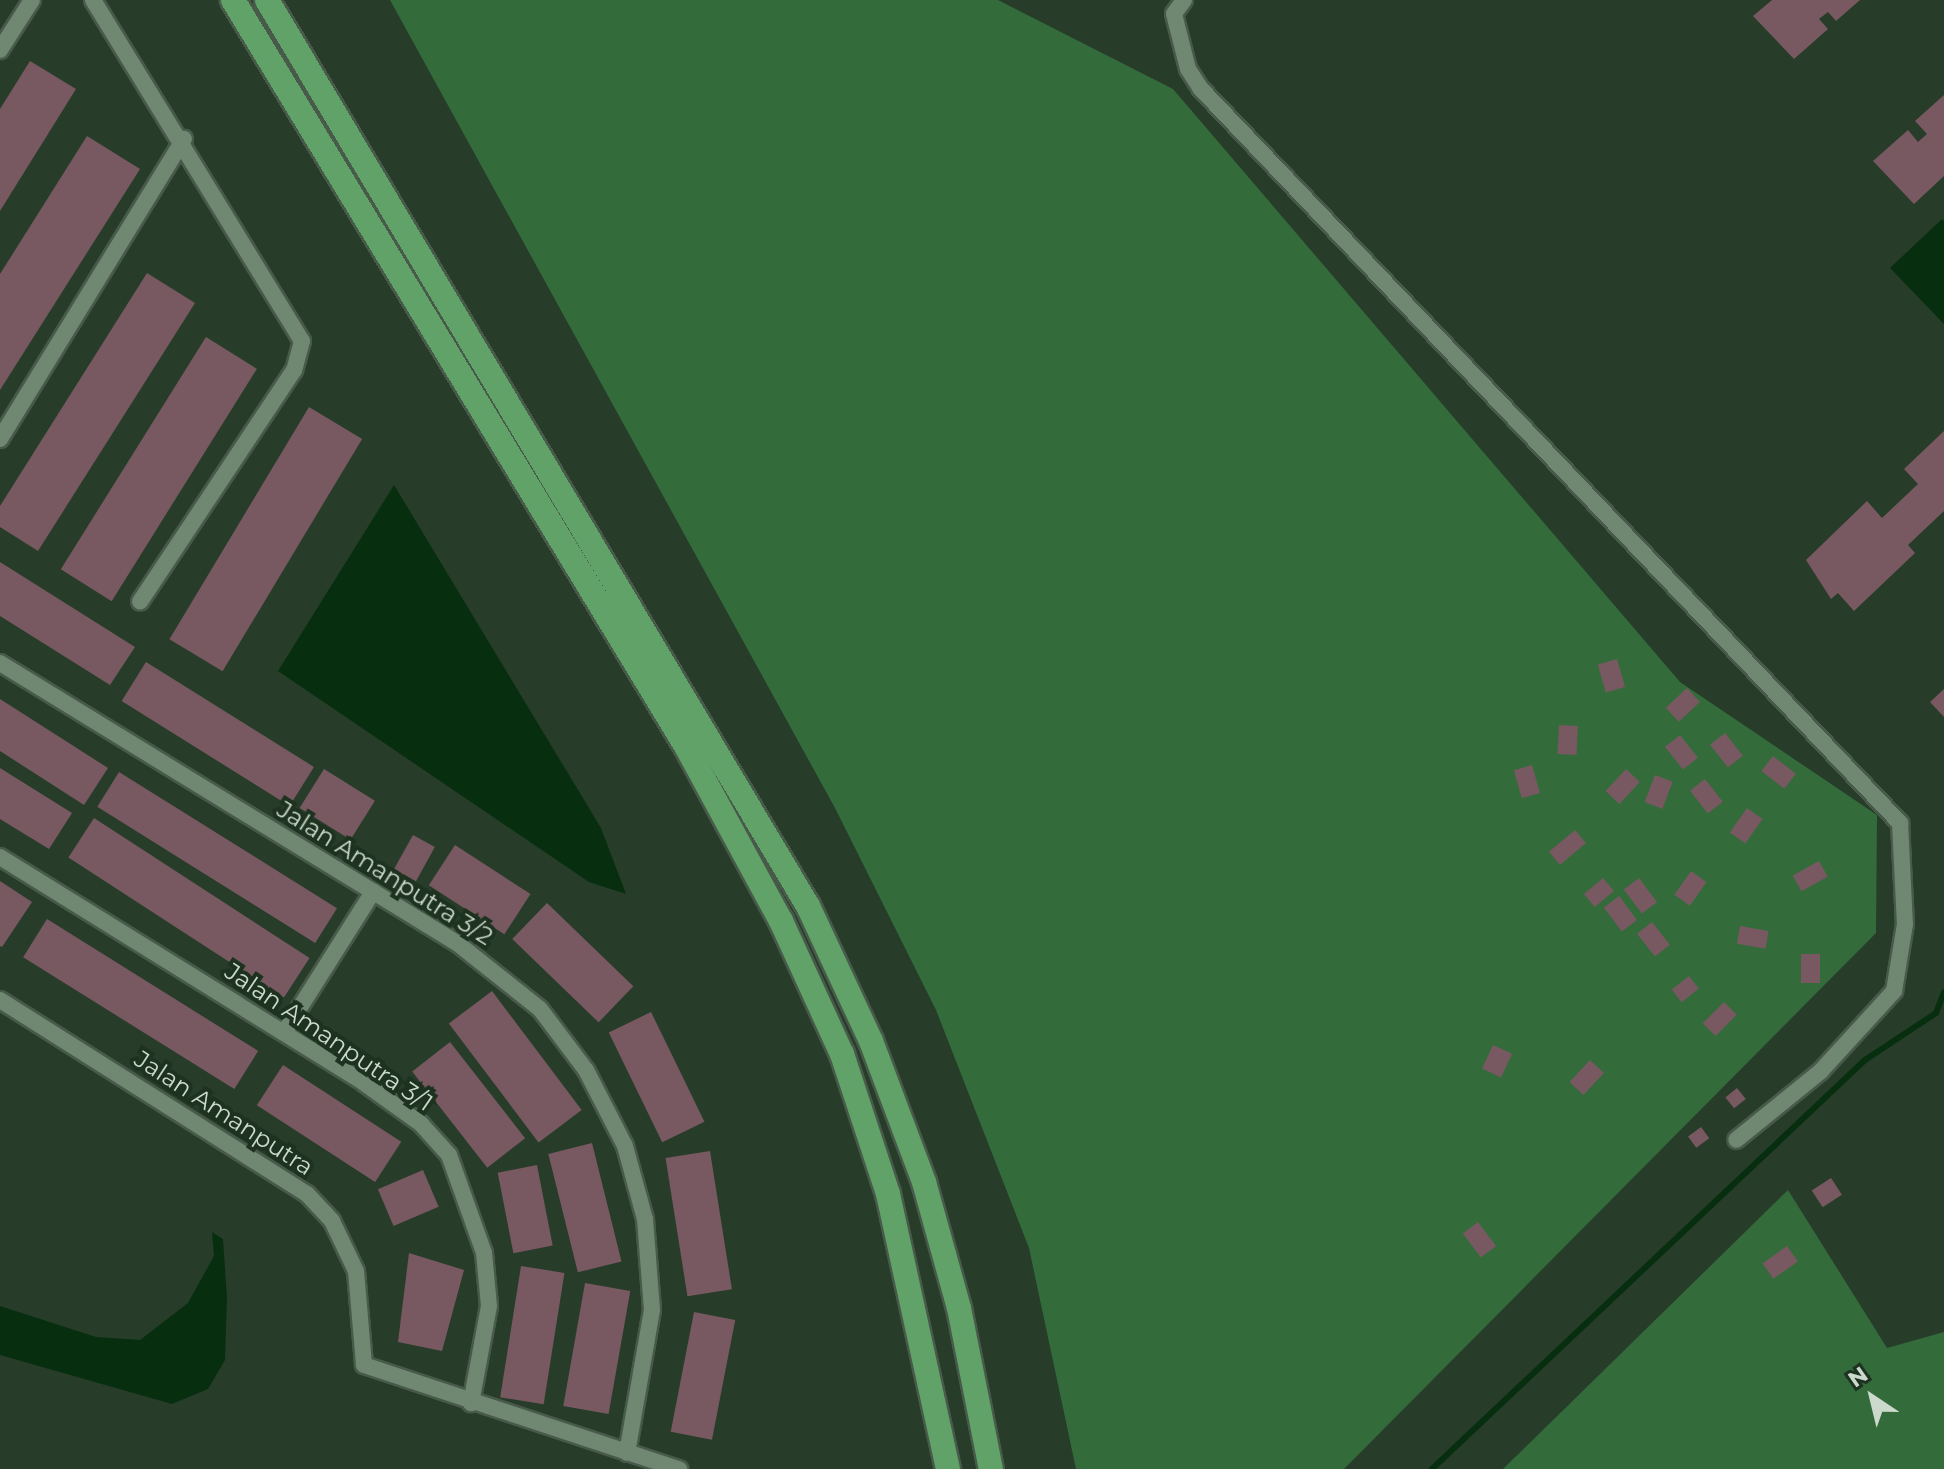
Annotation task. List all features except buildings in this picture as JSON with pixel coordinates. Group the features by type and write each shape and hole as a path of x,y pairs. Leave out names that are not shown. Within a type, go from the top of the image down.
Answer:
{"highway":[{"path":"233,0 687,748 781,921 842,1054 888,1194 948,1469"},
{"path":"267,0 808,906 871,1041 924,1182 959,1308 991,1469"}],"street":[{"path":"0,50 32,0"},
{"path":"93,0 184,139 302,341 294,370 140,602"},
{"path":"1184,0 1174,14 1188,69 1201,89 1900,823 1905,924 1894,991 1821,1071 1736,1140"},
{"path":"0,439 184,139"},
{"name":"Jalan Amanputra 3/2","path":"0,663 457,943 540,1009 586,1070 625,1146 645,1219 652,1310 627,1453"},
{"name":"Jalan Amanputra 3/1","path":"0,857 285,1031 421,1124 449,1155 484,1253 489,1306 471,1403"},
{"path":"285,1031 373,892"},
{"name":"Jalan Amanputra","path":"0,1000 307,1194 332,1221 356,1271 360,1361 471,1403 679,1469"}],"shaded area":[{"path":"390,0 998,0 1173,89 1680,682 1877,815 1876,933 1344,1469 1076,1469 1029,1248 936,1010 835,808"},
{"path":"1942,219 1944,221 1944,324 1890,268"},
{"path":"394,485 601,828 626,894 589,882 278,671"},
{"path":"1788,1190 1887,1348 1944,1332 1944,1469 1503,1469"},
{"path":"212,1232 223,1239 227,1298 225,1360 208,1389 172,1404 0,1355 0,1306 96,1337 140,1340 188,1303 214,1256"}],"waterway":[{"path":"1432,1469 1865,1060 1936,1013 1944,992"}]}
